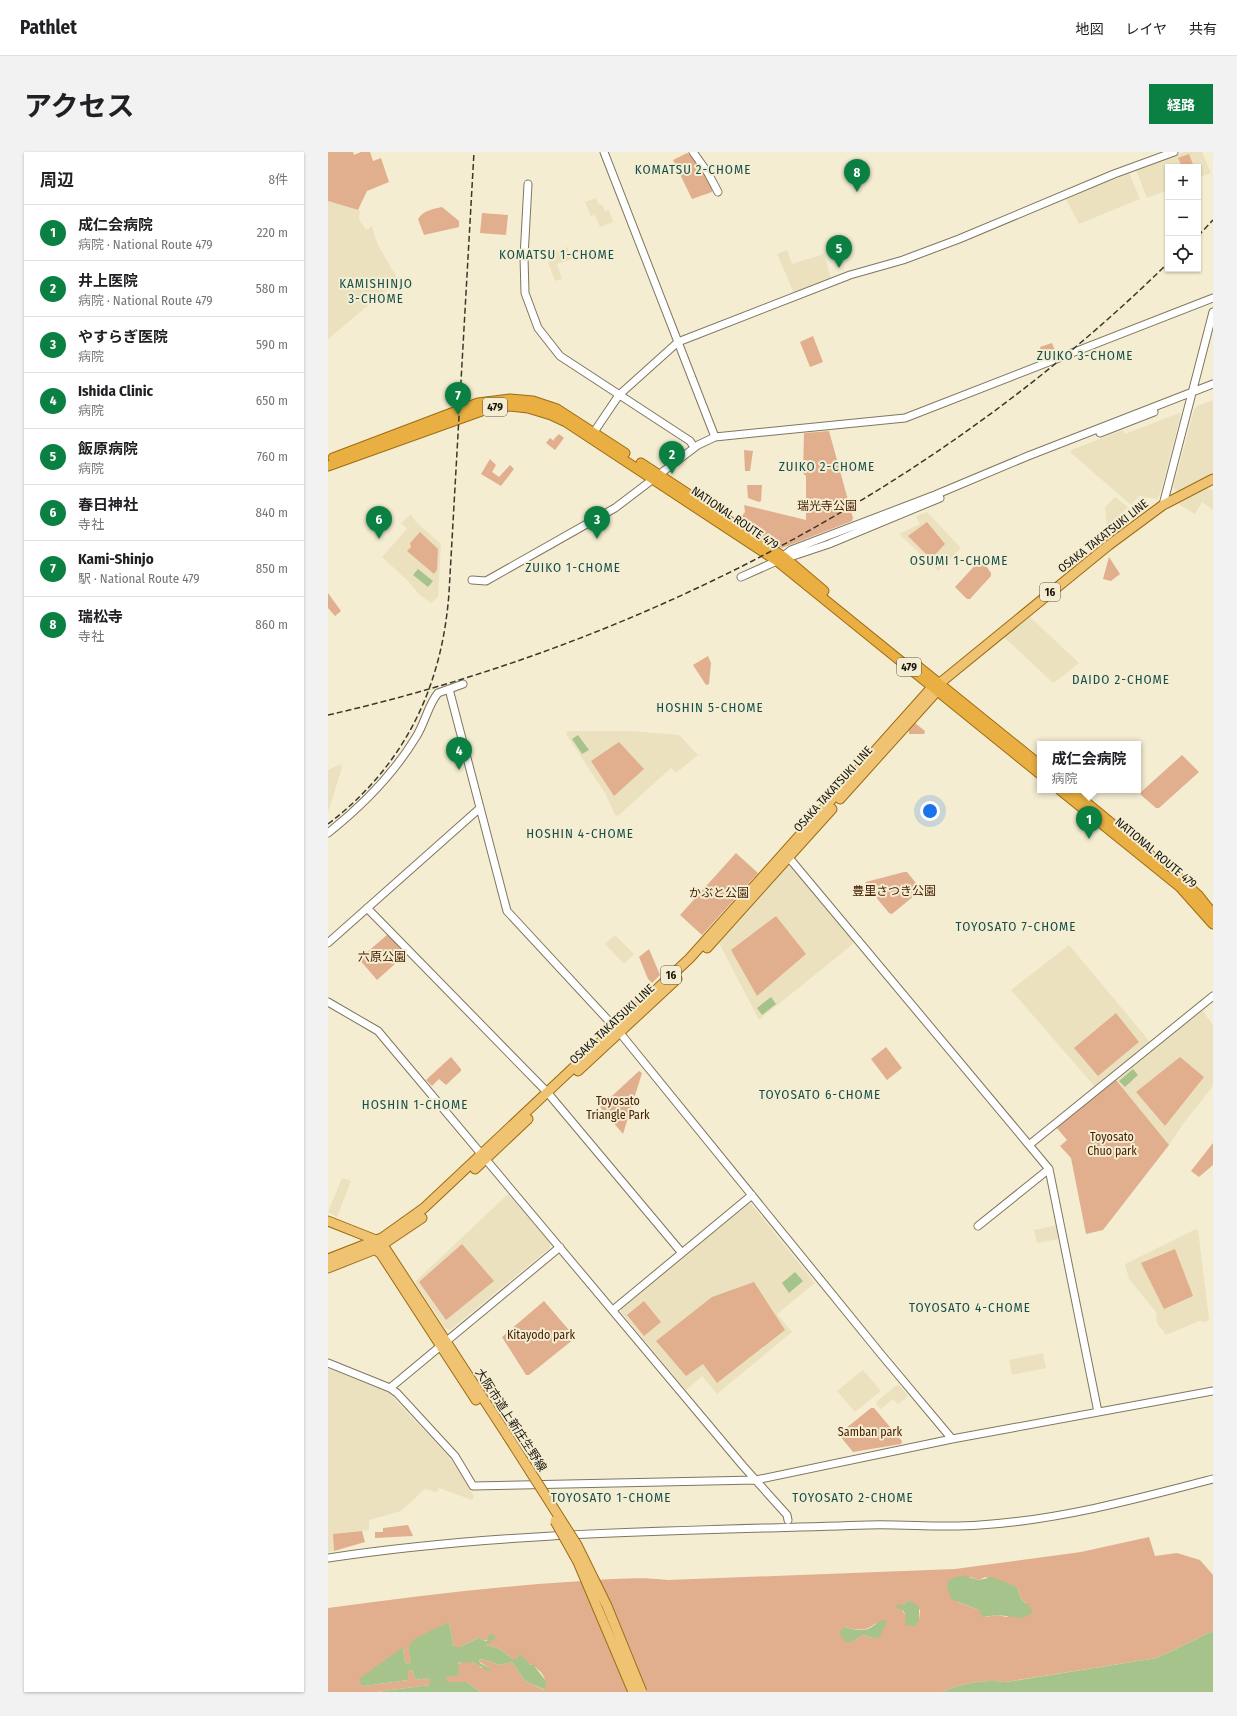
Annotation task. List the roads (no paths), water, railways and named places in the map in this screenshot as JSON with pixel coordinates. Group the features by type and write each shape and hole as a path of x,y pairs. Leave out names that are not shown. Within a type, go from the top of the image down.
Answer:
{"highway":[{"name":"NATIONAL ROUTE 479","path":"328,460 478,403 498,399 522,399 542,403 568,415 656,477"},
{"name":"NATIONAL ROUTE 479","path":"328,466 490,408 510,406 536,410 559,418 656,477 781,559 1037,771"},
{"name":"NATIONAL ROUTE 479","path":"937,687 1037,763"},
{"name":"NATIONAL ROUTE 479","path":"1064,793 1180,887 1213,924"},
{"name":"NATIONAL ROUTE 479","path":"1075,793 1186,884 1213,914"}],"main road":[{"name":"OSAKA TAKATSUKI LINE","path":"328,1268 376,1245 424,1208 484,1156 617,1031 694,962 786,854 937,687 1092,558 1163,505 1213,479"},
{"path":"328,1221 376,1245"},
{"path":"328,1227 376,1245"},
{"name":"OSAKA TAKATSUKI LINE","path":"328,1259 376,1245"},
{"name":"大阪市道上新庄生野線","path":"376,1245 580,1550 607,1606 642,1692"},
{"name":"大阪市道上新庄生野線","path":"505,1437 558,1525 578,1562 633,1692"}],"street":[{"path":"604,152 715,437"},
{"path":"693,152 708,173 718,192"},
{"path":"594,432 619,395 678,342 850,275 903,260 959,239 1174,152"},
{"path":"528,184 524,257 525,293 538,328 560,356 690,441 694,447"},
{"path":"472,580 486,582 615,508 694,447 715,437 905,418 1213,298"},
{"path":"1163,505 1213,312"},
{"path":"741,577 781,559 791,550 1192,394 1213,384"},
{"path":"1192,394 1213,389"},
{"path":"328,833 354,812 382,783 417,735 436,695 463,684"},
{"path":"449,690 507,911 617,1031 952,1439"},
{"path":"328,943 480,808"},
{"path":"786,854 1049,1169 1098,1412"},
{"path":"367,908 549,1095 682,1253"},
{"path":"1030,1145 1213,996"},
{"path":"328,1002 378,1031 786,1515 788,1520"},
{"path":"978,1226 1049,1169"},
{"path":"613,1310 752,1195"},
{"path":"390,1388 560,1247"},
{"path":"328,1363 390,1388 455,1456 474,1486 756,1480 952,1439 1213,1391"},
{"path":"328,1558 419,1546 585,1534 904,1524 979,1525 1031,1520 1110,1504 1213,1479"}],"railway":[{"path":"328,824 355,801 378,777 398,750 428,693 438,661 445,628 449,593 474,152"},
{"path":"1201,233 1213,220"},
{"path":"328,715 445,684 559,646 671,600 780,547 884,486 984,419 1079,344 1165,266"}],"place":[{"name":"瑞松寺","path":"857,192"},
{"name":"飯原病院","path":"839,268"},
{"name":"Kami-Shinjo","path":"458,415"},
{"name":"井上医院","path":"672,474"},
{"name":"春日神社","path":"379,539"},
{"name":"やすらぎ医院","path":"597,539"},
{"name":"Ishida Clinic","path":"459,770"},
{"name":"成仁会病院","path":"1089,839"}],"district":[{"name":"KOMATSU 2-CHOME","path":"693,169"},
{"name":"KOMATSU 1-CHOME","path":"557,254"},
{"name":"KAMISHINJO 3-CHOME","path":"376,290"},
{"name":"ZUIKO 3-CHOME","path":"1085,355"},
{"name":"ZUIKO 2-CHOME","path":"827,466"},
{"name":"OSUMI 1-CHOME","path":"959,560"},
{"name":"ZUIKO 1-CHOME","path":"573,567"},
{"name":"DAIDO 2-CHOME","path":"1121,679"},
{"name":"HOSHIN 5-CHOME","path":"710,707"},
{"name":"HOSHIN 4-CHOME","path":"580,833"},
{"name":"TOYOSATO 7-CHOME","path":"1016,926"},
{"name":"TOYOSATO 6-CHOME","path":"820,1094"},
{"name":"HOSHIN 1-CHOME","path":"415,1104"},
{"name":"TOYOSATO 4-CHOME","path":"970,1307"},
{"name":"TOYOSATO 1-CHOME","path":"611,1497"},
{"name":"TOYOSATO 2-CHOME","path":"853,1497"}],"park label":[{"name":"瑞光寺公園","path":"827,506"},
{"name":"豊里さつき公園","path":"894,891"},
{"name":"かぶと公園","path":"719,893"},
{"name":"六原公園","path":"382,957"},
{"name":"Toyosato Triangle Park","path":"618,1108"},
{"name":"Toyosato Chuo park","path":"1112,1144"},
{"name":"Kitayodo park","path":"541,1335"},
{"name":"Samban park","path":"870,1432"}]}
